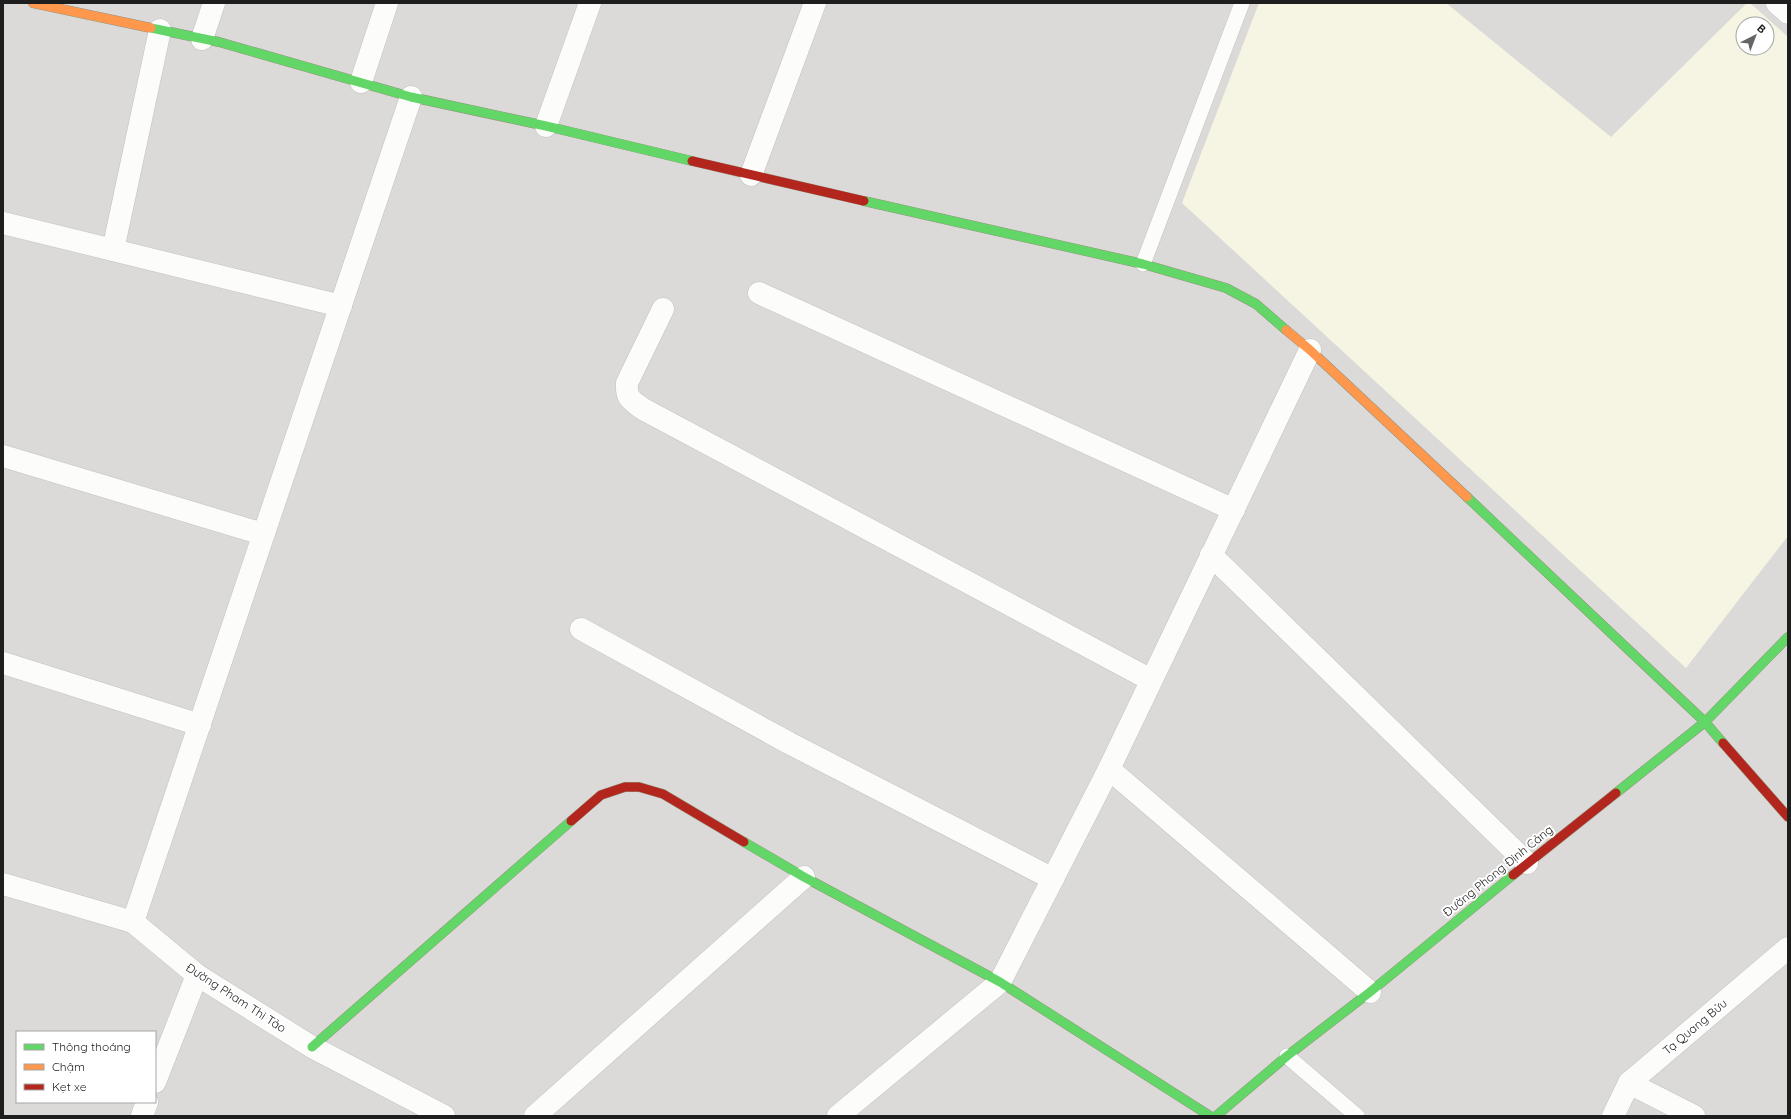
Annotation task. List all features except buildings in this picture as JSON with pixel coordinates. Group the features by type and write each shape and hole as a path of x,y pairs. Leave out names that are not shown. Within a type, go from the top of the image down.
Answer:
{"street":[{"path":"202,39 214,3"},
{"path":"361,82 387,3"},
{"path":"546,126 590,3"},
{"path":"751,175 815,3"},
{"path":"1777,3 1788,13"},
{"path":"38,4 202,39 411,97 546,126 751,175 1143,264 1226,288 1243,296 1262,309 1310,350 1705,722 1788,817"},
{"path":"113,250 160,30"},
{"path":"133,922 411,97"},
{"path":"3,223 341,306"},
{"path":"759,293 1234,510"},
{"path":"663,309 627,383 626,394 632,401 643,409 1151,680"},
{"path":"838,1116 1000,982 1109,769 1310,350"},
{"path":"3,456 264,534"},
{"path":"1211,554 1527,863"},
{"path":"581,629 789,743 1053,879"},
{"name":"Đường Phong Định Cảng","path":"1216,1116 1287,1056 1370,992 1527,863 1705,722 1788,637"},
{"path":"3,664 200,725"},
{"path":"1109,769 1370,992"},
{"path":"312,1047 601,795 617,788 631,786 646,788 663,794 804,876 1000,982 1210,1116"},
{"path":"535,1116 804,876"},
{"name":"Đường Pham Thi Tảo","path":"3,884 133,922 197,975 312,1047 444,1116"},
{"name":"Tạ Quang Bửu","path":"1613,1116 1629,1083 1788,948"},
{"path":"156,1079 197,975"},
{"path":"1629,1083 1694,1116"},
{"path":"142,1116 147,1103"}],"lane":[{"path":"1143,264 1242,3"},
{"path":"1287,1056 1357,1116"}],"shaded area":[{"path":"3,3 1788,3 1788,1116 3,1116"},
{"path":"1259,3 1446,3 1611,137 1747,3 1750,3 1765,16 1735,16 1735,56 1775,56 1775,25 1788,37 1788,536 1686,668 1182,203"}],"traffic: fast":[{"path":"151,28 219,42 411,97 546,126 692,161"},
{"path":"864,201 1143,264 1226,288 1256,304 1286,330"},
{"path":"1467,497 1705,722 1723,743"},
{"path":"1616,793 1705,722 1788,637"},
{"path":"312,1047 571,821"},
{"path":"744,842 804,877 1000,982 1210,1116"},
{"path":"1216,1116 1287,1056 1370,992 1513,875"}],"traffic: slow":[{"path":"33,3 151,28"},
{"path":"1286,330 1310,350 1467,497"}],"traffic: jam":[{"path":"692,161 864,201"},
{"path":"1723,743 1788,817"},
{"path":"571,821 601,795 625,787 639,787 663,794 744,842"},
{"path":"1513,875 1616,793"}]}
